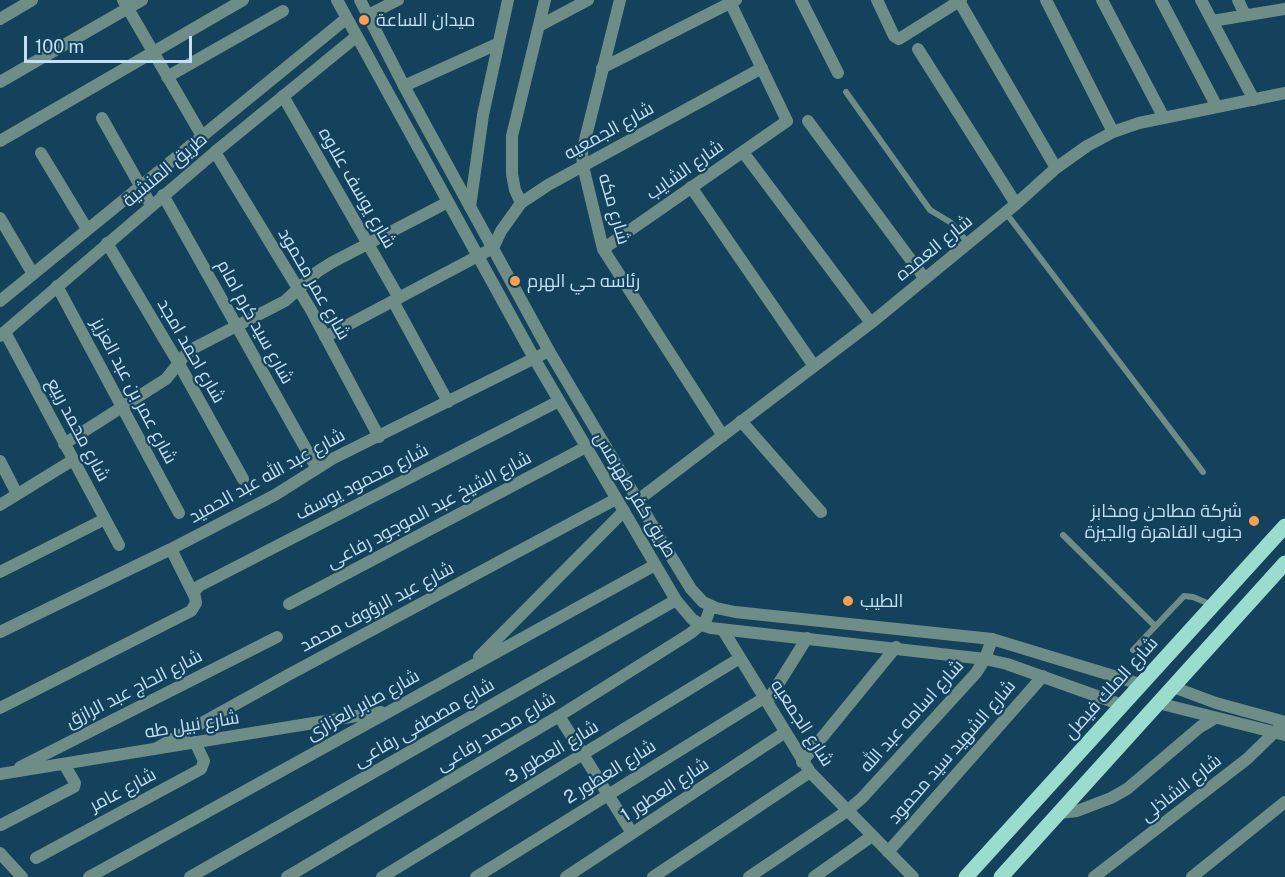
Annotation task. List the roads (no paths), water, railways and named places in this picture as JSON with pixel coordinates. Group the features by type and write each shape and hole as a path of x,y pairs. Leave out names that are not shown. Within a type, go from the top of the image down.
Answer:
{"main road":[{"name":"شارع الملك فيصل","path":"966,877 1285,526"},
{"path":"1001,877 1285,563"}],"street":[{"path":"0,19 32,0"},
{"path":"0,82 125,4 142,0"},
{"path":"0,141 243,0"},
{"name":"طريق كفر طهرمس","path":"338,0 534,358 676,600 701,626"},
{"name":"طريق كفر طهرمس","path":"360,0 404,86 549,351 691,589 703,602 735,612 993,639 1140,684"},
{"path":"368,15 398,0"},
{"path":"470,207 483,115 508,0"},
{"path":"521,203 515,190 512,174 512,135 545,0"},
{"path":"539,26 588,0"},
{"name":"شارع مكه","path":"620,0 582,152 583,166 603,249 723,436"},
{"path":"801,0 838,73"},
{"path":"877,0 897,39 946,4 960,1 1056,168"},
{"path":"1046,0 1113,132"},
{"path":"1102,0 1164,118"},
{"path":"1161,0 1217,107"},
{"path":"1201,0 1254,100"},
{"path":"1238,0 1245,15"},
{"path":"602,68 732,1 762,68"},
{"path":"125,4 202,136"},
{"path":"1212,21 1285,9"},
{"path":"167,77 283,11"},
{"name":"طريق المنشية","path":"0,301 347,18"},
{"name":"طريق المنشية","path":"2,334 151,205 357,36"},
{"path":"404,86 497,44"},
{"path":"918,50 1016,204"},
{"name":"شارع الشايب","path":"603,249 787,121 762,68"},
{"name":"شارع الجمعيه","path":"493,248 501,231 521,203 583,166 762,68"},
{"name":"شارع العمده","path":"638,500 871,323 1006,213 1056,168 1087,146 1113,132 1139,123 1285,93"},
{"name":"شارع يوسف علاوه","path":"284,96 368,244 448,402"},
{"path":"102,118 151,205"},
{"path":"808,122 925,279"},
{"name":"شارع عمر محمود","path":"215,152 299,291 379,437"},
{"path":"743,152 871,323"},
{"path":"41,153 87,230"},
{"path":"691,188 814,366"},
{"name":"شارع سيد كرم امام","path":"163,195 316,467"},
{"path":"64,444 166,379 191,350 285,301 324,267 448,202"},
{"path":"0,218 33,274"},
{"name":"شارع احمد امجد","path":"107,243 179,364 243,479"},
{"path":"325,337 493,248"},
{"name":"شارع عمر بن عبد العزيز","path":"57,286 179,513"},
{"name":"شارع محمد ربيع","path":"2,334 119,545"},
{"name":"شارع عبد الله عبد الحميد","path":"0,632 171,549 275,495 316,467 549,351"},
{"name":"شارع محمود يوسف","path":"0,708 187,614 194,608 198,586 559,401"},
{"path":"741,422 821,512"},
{"name":"شارع الشيخ عبد الموجود رفاعى","path":"289,604 586,447"},
{"path":"0,505 73,460"},
{"path":"0,461 17,494"},
{"name":"شارع عبد الرؤوف محمد","path":"155,749 616,499"},
{"path":"470,667 624,511"},
{"path":"0,572 105,519"},
{"path":"171,549 195,599"},
{"name":"شارع صابر العزازى","path":"89,877 655,565"},
{"name":"شارع مصطفى رفاعى","path":"190,877 676,600"},
{"path":"711,606 710,613 701,626 985,658 1122,705"},
{"name":"شارع محمد رفاعى","path":"287,877 559,716 701,626"},
{"name":"شارع الجمعيه","path":"723,630 802,762 913,877"},
{"name":"شارع الحاج عبد الرازق","path":"4,774 277,638"},
{"name":"شارع العطور 2","path":"483,875 608,795 765,700 807,638"},
{"name":"شارع اسامه عبد الله","path":"749,877 847,811 976,673 993,639"},
{"path":"802,762 896,647"},
{"name":"شارع العطور 3","path":"382,877 740,658"},
{"name":"شارع الشهيد سيد محمود","path":"888,852 1043,676"},
{"path":"1173,687 1216,703 1285,722"},
{"path":"1158,703 1280,734"},
{"name":"شارع نبيل طه","path":"4,774 391,710"},
{"path":"559,716 632,833"},
{"path":"1059,813 1077,811 1127,789 1200,727 1215,718"},
{"name":"شارع الشاذلى","path":"1094,877 1280,734 1285,722"},
{"name":"شارع العطور 1","path":"566,877 784,733"},
{"name":"شارع عامر","path":"36,858 201,769 204,761 195,742"},
{"path":"1,825 74,787 75,783 64,764"},
{"path":"653,877 810,772"},
{"path":"1192,877 1285,802"},
{"path":"814,877 872,836"},
{"path":"0,853 22,877"}],"lane":[{"path":"846,92 930,210 950,222 969,244"},
{"path":"1006,213 1203,472"},
{"path":"1063,535 1155,626"},
{"path":"1133,650 1185,596 1193,597 1212,606"}],"place":[{"name":"ميدان الساعة","path":"364,20"},
{"name":"رئاسه حي الهرم","path":"515,281"},
{"name":"شركة مطاحن ومخابز جنوب القاهرة والجيزة","path":"1254,521"},
{"name":"الطيب","path":"848,601"}]}
